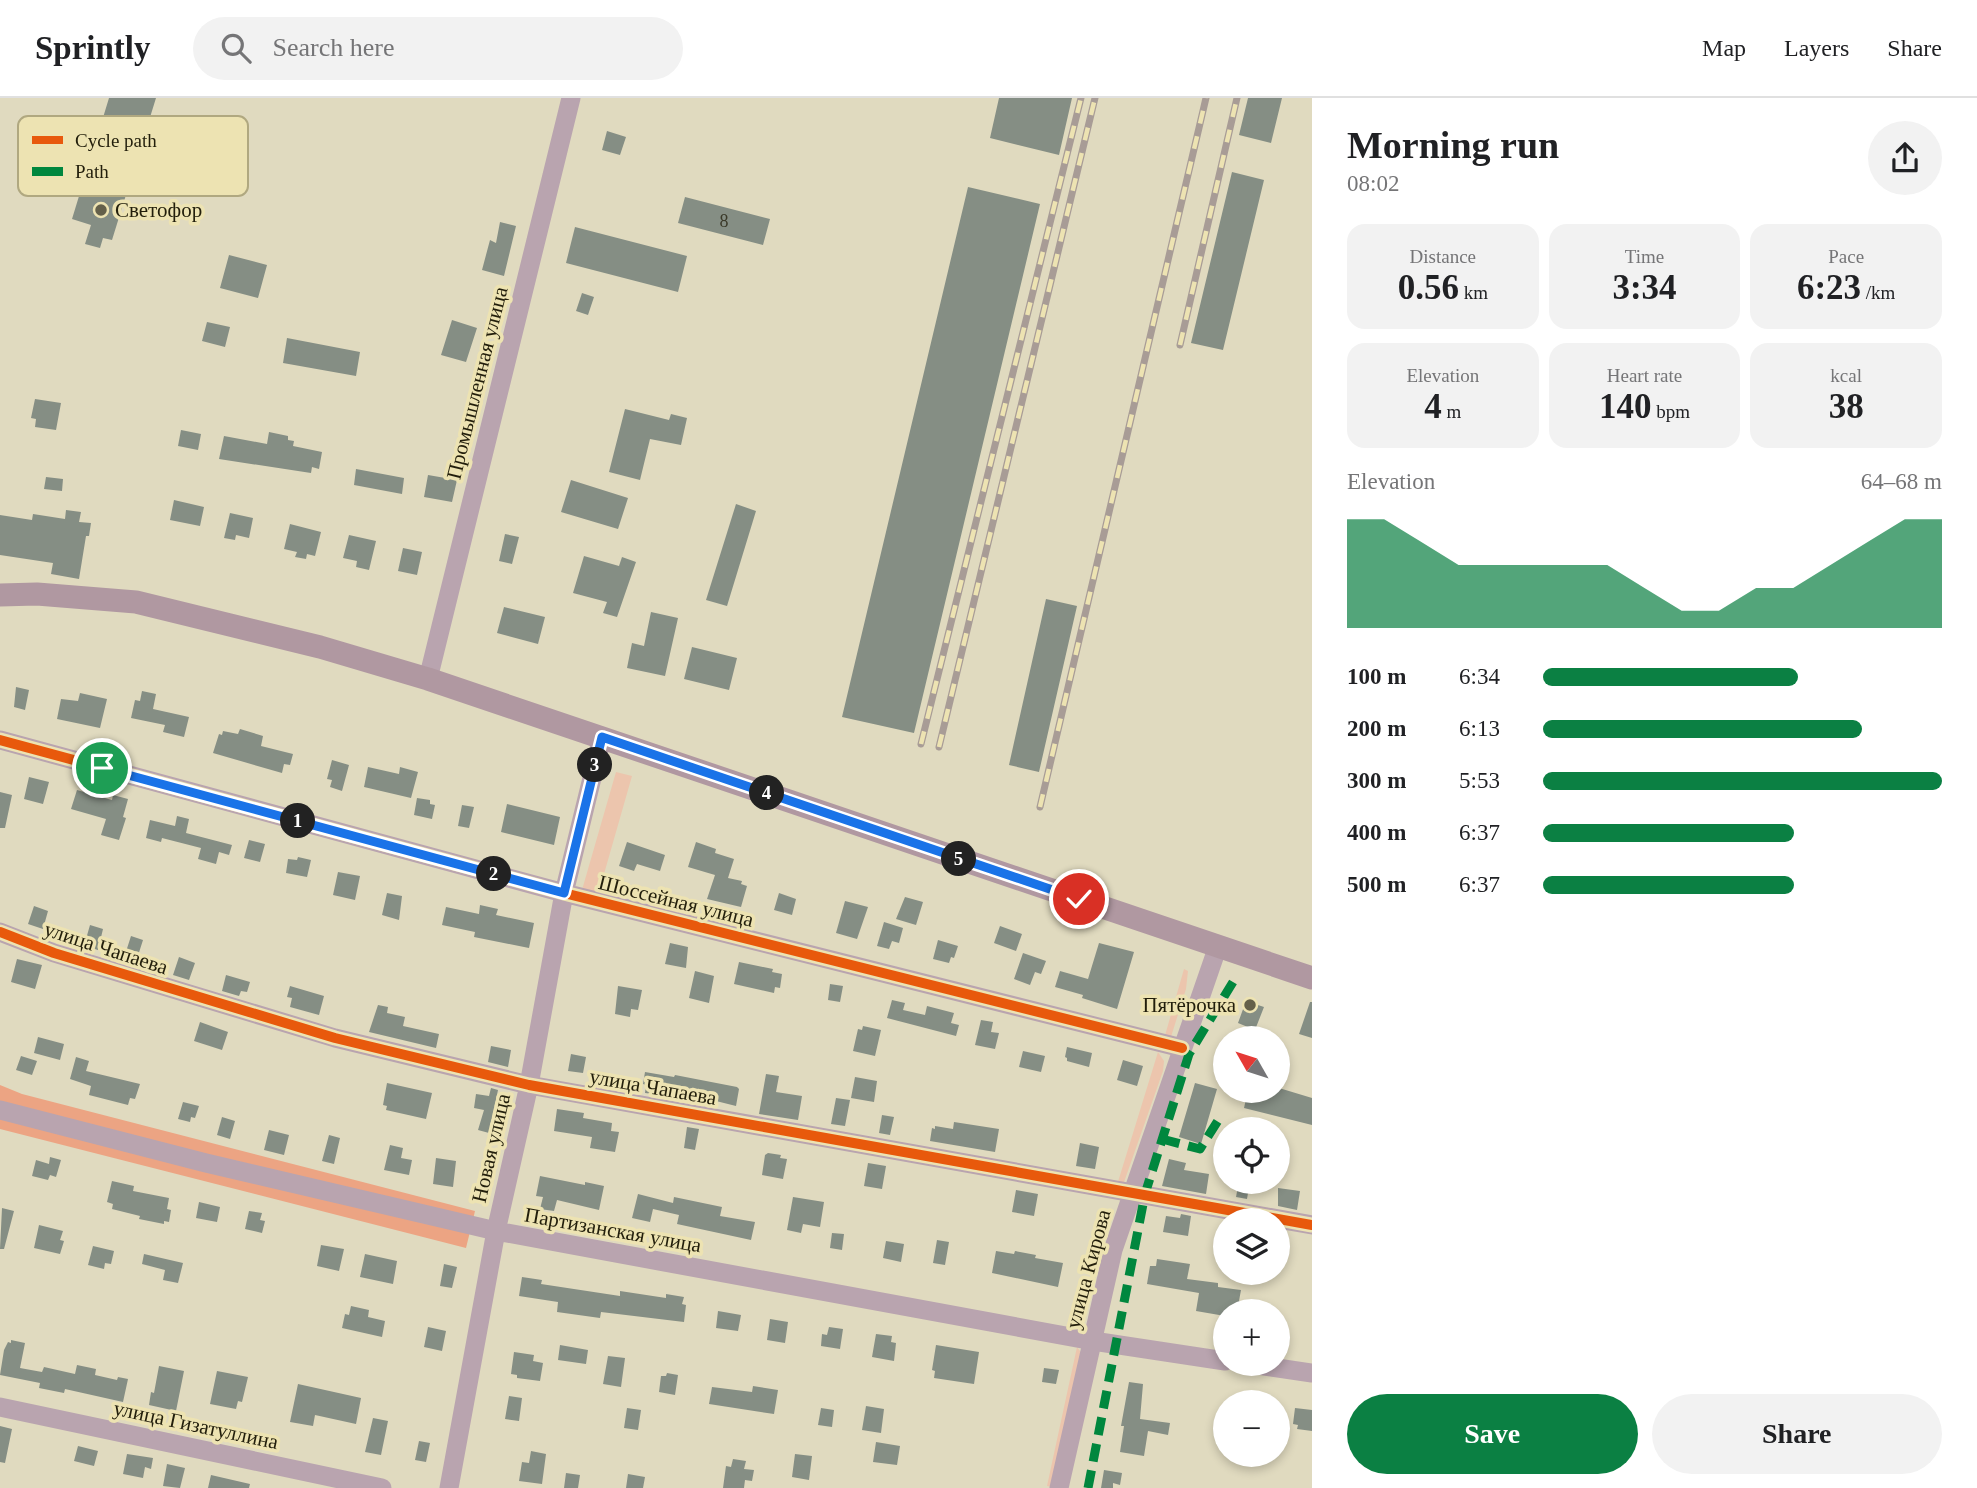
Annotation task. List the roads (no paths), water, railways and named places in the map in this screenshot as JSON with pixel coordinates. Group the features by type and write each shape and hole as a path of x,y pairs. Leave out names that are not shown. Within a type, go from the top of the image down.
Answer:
{"main road":[{"path":"0,595 37,594 136,603 320,647 428,679 602,737 1312,978"}],"street":[{"name":"Промышленная улица","path":"428,679 571,98"},
{"name":"Новая улица","path":"449,1488 495,1231 529,1085 564,893 602,737"},
{"name":"Шоссейная улица","path":"0,740 564,893 1182,1048"},
{"name":"улица Чапаева","path":"0,932 54,953 335,1038 529,1085 1312,1225"},
{"name":"улица Кирова","path":"1059,1488 1113,1250 1217,946"},
{"name":"Партизанская улица","path":"0,1110 206,1163 495,1231 1093,1341 1213,1359"},
{"path":"1290,1370 1312,1373"},
{"name":"улица Гизатуллина","path":"0,1407 382,1488"}],"railway":[{"path":"921,744 1081,98"},
{"path":"939,747 1095,98"},
{"path":"1040,807 1206,98"},
{"path":"1180,345 1237,98"}],"place":[{"name":"Светофор","path":"101,210"},
{"name":"Пятёрочка","path":"1250,1005"}]}
